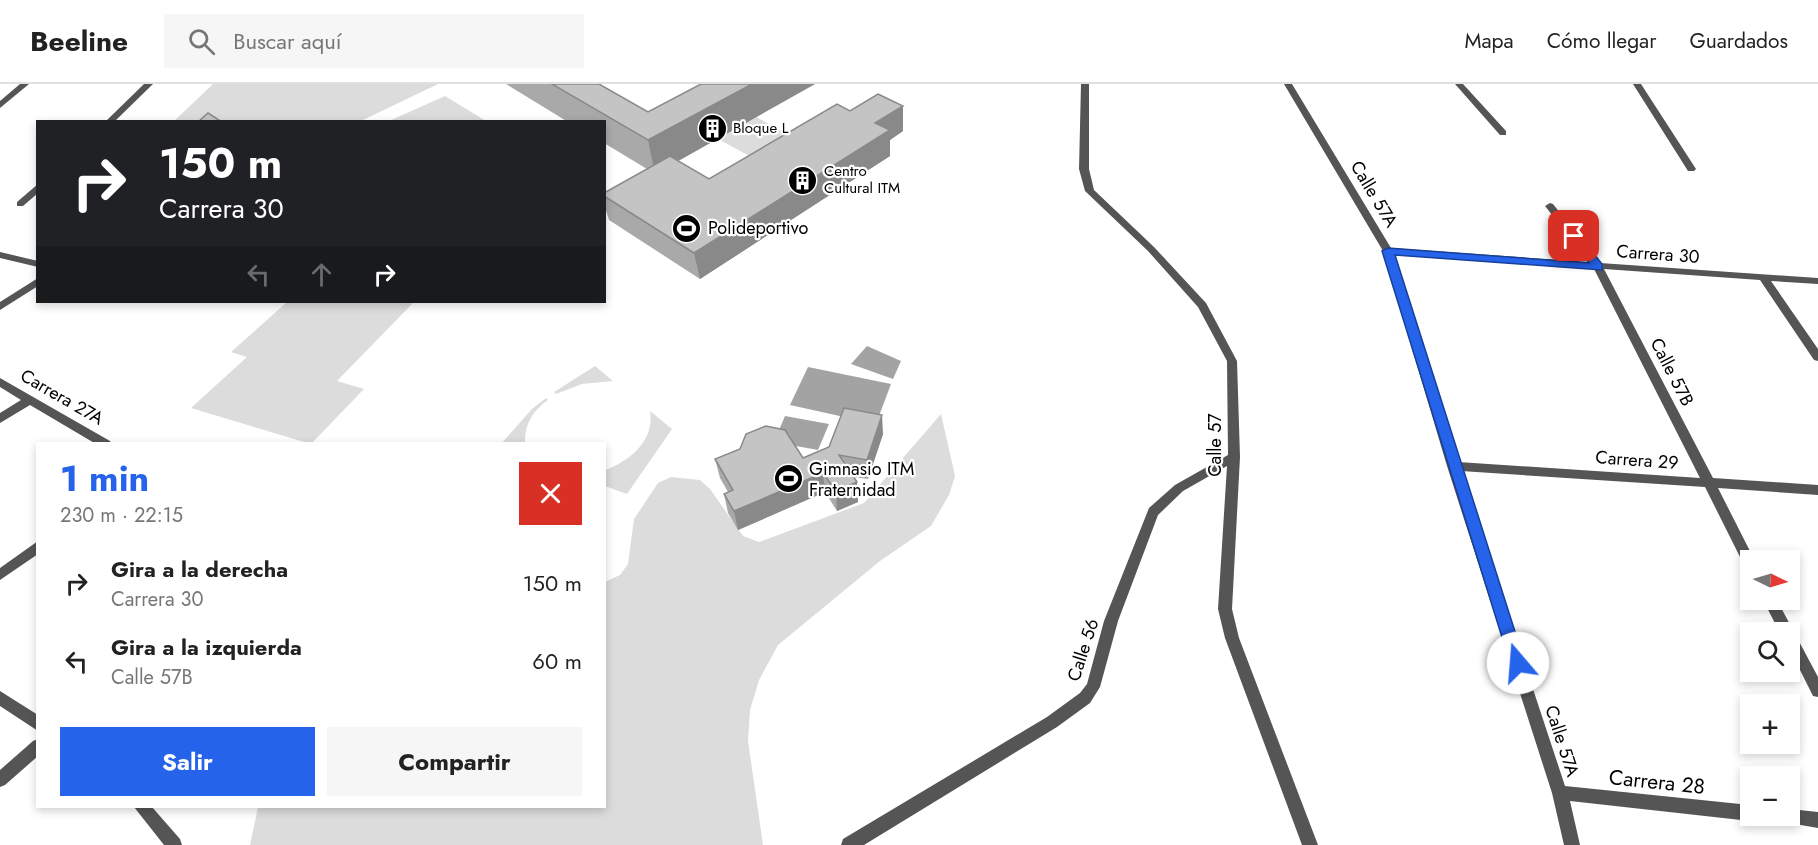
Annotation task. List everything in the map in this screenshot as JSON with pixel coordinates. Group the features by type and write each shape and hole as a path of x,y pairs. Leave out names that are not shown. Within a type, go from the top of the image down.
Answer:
{"street":[{"path":"0,105 25,84"},
{"path":"140,84 149,84"},
{"path":"111,120 149,84"},
{"name":"Calle 57","path":"1085,84 1084,169 1090,191 1158,257 1202,305 1232,361 1234,457 1225,609 1232,638 1310,845"},
{"name":"Calle 57A","path":"1288,84 1388,251 1454,466 1560,793 1572,845"},
{"path":"1459,84 1503,133"},
{"path":"1637,84 1692,169"},
{"path":"20,204 36,189"},
{"name":"Calle 57B","path":"1550,206 1598,267 1743,550"},
{"name":"Carrera 30","path":"1388,251 1818,281"},
{"path":"0,255 36,264"},
{"path":"1764,278 1818,357"},
{"path":"0,307 36,283"},
{"name":"Carrera 27A","path":"0,382 102,442"},
{"path":"0,419 29,400"},
{"name":"Calle 56","path":"849,845 1052,722 1085,698 1093,687 1111,621 1153,512 1179,488 1234,457"},
{"name":"Carrera 29","path":"1454,466 1818,490"},
{"path":"0,575 36,548"},
{"path":"1800,657 1818,691"},
{"path":"0,698 36,723"},
{"path":"0,780 36,748"},
{"name":"Carrera 28","path":"1560,793 1740,812"},
{"path":"142,808 174,845"},
{"path":"1800,818 1818,820"}],"shaded area":[{"path":"213,84 438,84 363,120 175,120"},
{"path":"445,96 484,120 391,120"},
{"path":"756,117 802,142 764,164 718,139"},
{"path":"286,303 412,304 337,381 364,389 313,442 304,442 191,408 247,357 231,352"},
{"path":"867,346 901,361 893,379 851,364"},
{"path":"595,366 613,381 582,384 556,394 554,392"},
{"path":"808,367 891,384 876,424 790,405"},
{"path":"546,398 548,400 530,419 525,442 503,442 532,409"},
{"path":"650,411 672,429 627,494 606,486 606,470 623,461 639,448 649,431"},
{"path":"941,414 955,476 949,495 931,526 880,561 778,645 759,680 750,710 748,741 763,845 250,845 258,808 606,808 606,582 620,575 628,564 634,519 658,483 671,477 700,480 710,489 743,536 759,542 864,503"},
{"path":"785,416 829,424 818,450 774,442"}],"building":[{"path":"552,84 599,84 648,112 701,84 752,84 648,140"},
{"path":"878,94 903,106 875,123 890,130 694,253 606,197 606,192 670,156 709,179 837,104 850,111"},
{"path":"208,113 219,120 200,120"},
{"path":"844,408 882,415 867,460 839,455 857,482 836,491 823,473 734,511 724,494 733,490 715,459 740,449 746,434 766,426 785,430 803,458 829,447"}],"place":[{"name":"Bloque L","path":"712,128"},
{"name":"Centro Cultural ITM","path":"803,180"},
{"name":"Polideportivo","path":"687,228"},
{"name":"Gimnasio ITM Fraternidad","path":"788,479"}],"route":[{"path":"1518,663 1388,251 1598,267 1574,236"}]}
